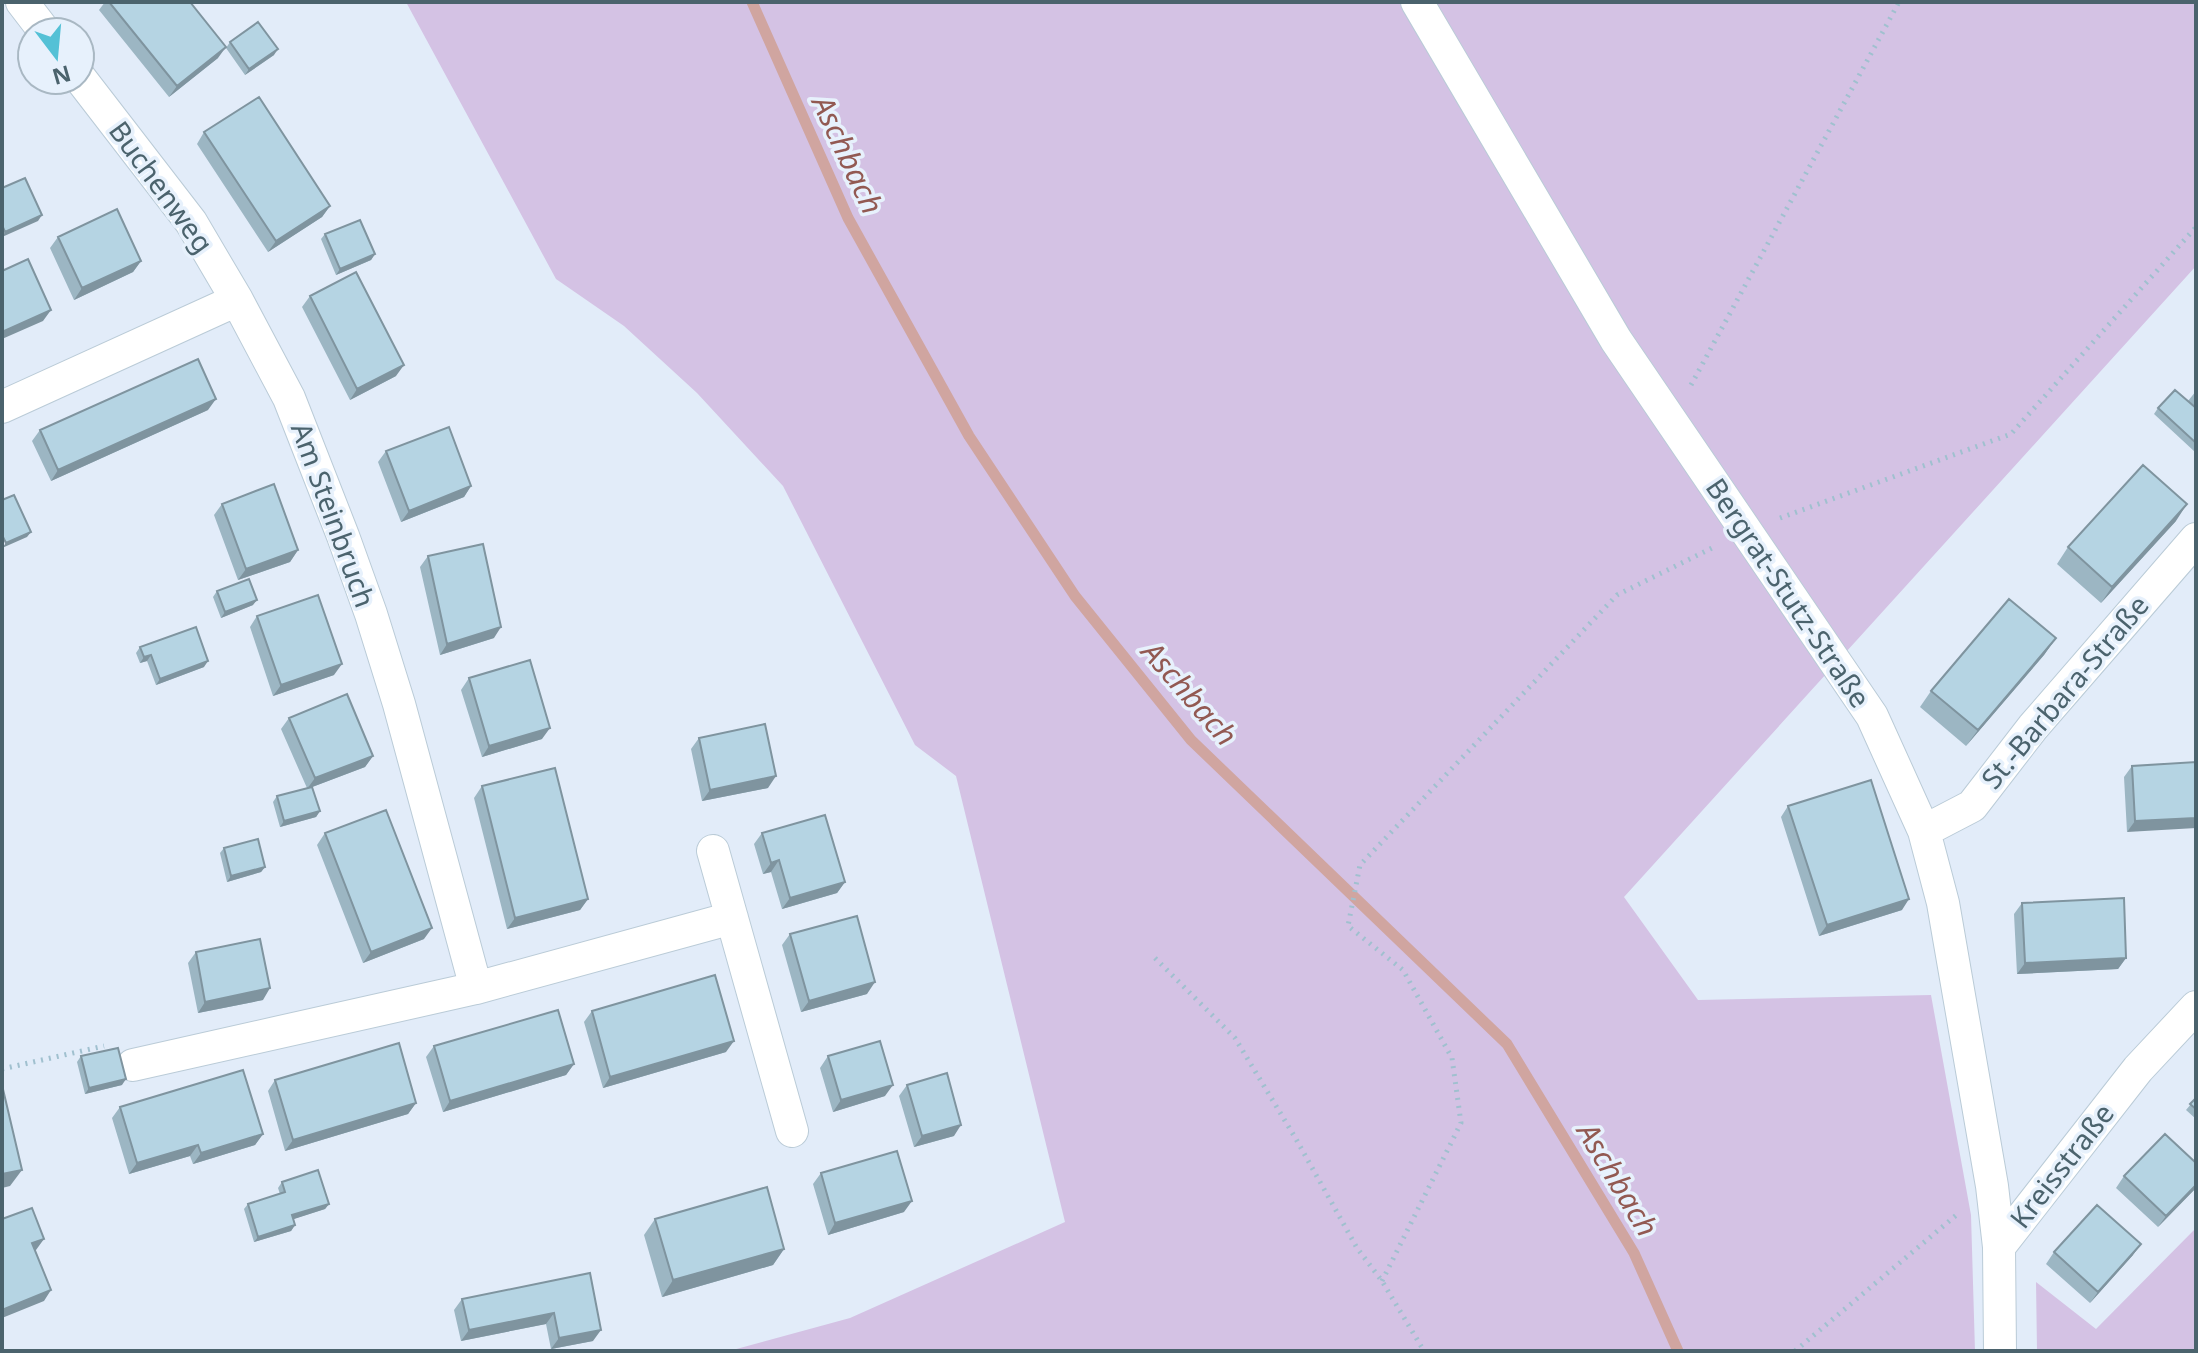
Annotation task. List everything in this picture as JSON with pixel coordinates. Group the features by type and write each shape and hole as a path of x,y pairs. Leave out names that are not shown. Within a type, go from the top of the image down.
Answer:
{"street":[{"name":"Bergrat-Stutz-Straße","path":"1417,2 1616,340 1872,716 1924,831 1943,903 1992,1186 1999,1247"},
{"name":"Buchenweg","path":"94,96 191,222 237,300"},
{"path":"2,407 237,300"},
{"name":"Am Steinbruch","path":"237,300 289,398 343,536 399,704 476,988"},
{"name":"St.-Barbara-Straße","path":"1924,831 1972,806 2033,727 2196,539"},
{"path":"713,851 792,1131"},
{"path":"122,1054 476,988 732,918"},
{"name":"Kreisstraße","path":"2000,1351 1999,1247 2138,1069 2196,1007"}],"path":[{"path":"1671,421 1898,3"},
{"path":"1382,1281 1461,1123 1452,1058 1403,970 1348,926 1360,865 1617,595 1745,531 2011,434 2196,227"},
{"path":"1155,958 1235,1038 1357,1248 1382,1281 1424,1351"},
{"path":"2,1069 122,1054"},
{"path":"1795,1351 1992,1186"}],"shaded area":[{"path":"406,2 2196,2 2196,266 1624,897 1698,1000 1931,995 1971,1215 1975,1351 729,1351 850,1318 1065,1222 956,776 915,745 783,486 697,393 624,326 556,279"},
{"path":"2196,1228 2196,1351 2037,1351 2036,1282 2096,1329"}],"building":[{"path":"109,2 190,2 226,47 177,86"},
{"path":"258,22 278,49 249,69 230,42"},
{"path":"259,97 330,206 276,241 204,132"},
{"path":"25,178 42,215 5,232 2,225 2,188"},
{"path":"117,209 141,261 82,288 58,237"},
{"path":"360,220 375,254 340,269 325,234"},
{"path":"28,259 51,310 2,332 2,271"},
{"path":"356,272 404,365 357,389 310,296"},
{"path":"198,359 216,399 58,470 40,430"},
{"path":"2175,390 2196,408 2196,443 2158,408"},
{"path":"449,427 471,486 409,511 386,451"},
{"path":"2143,465 2187,504 2112,587 2068,547"},
{"path":"274,484 298,550 246,569 222,504"},
{"path":"14,495 31,532 6,543 2,535 2,500"},
{"path":"483,544 501,627 447,644 428,556"},
{"path":"249,579 257,600 225,612 217,591"},
{"path":"318,595 342,664 281,685 257,616"},
{"path":"2009,599 2056,638 1978,730 1931,691"},
{"path":"196,627 208,661 160,679 151,655 144,657 140,647"},
{"path":"530,660 550,728 489,746 469,678"},
{"path":"347,694 373,756 315,778 289,718"},
{"path":"765,724 776,776 710,790 699,738"},
{"path":"2196,762 2196,818 2135,821 2132,766"},
{"path":"555,768 588,899 515,918 482,786"},
{"path":"1871,780 1909,899 1827,925 1788,806"},
{"path":"312,787 320,811 284,821 277,796"},
{"path":"386,810 432,928 371,952 325,833"},
{"path":"825,815 845,882 790,898 779,860 771,863 762,833"},
{"path":"258,839 265,867 231,876 224,848"},
{"path":"2124,898 2126,958 2025,963 2022,903"},
{"path":"857,916 875,982 809,1001 790,934"},
{"path":"260,939 270,988 205,1002 196,952"},
{"path":"715,975 734,1041 610,1077 592,1011"},
{"path":"558,1010 574,1064 450,1101 434,1046"},
{"path":"880,1041 893,1085 841,1100 828,1056"},
{"path":"399,1043 416,1103 293,1140 275,1080"},
{"path":"118,1048 126,1079 89,1088 81,1056"},
{"path":"243,1070 263,1134 201,1153 198,1145 137,1163 120,1107"},
{"path":"947,1073 961,1125 922,1136 907,1085"},
{"path":"2,1085 22,1170 2,1174"},
{"path":"2165,1134 2196,1163 2196,1185 2166,1216 2124,1176"},
{"path":"897,1151 912,1201 835,1223 821,1173"},
{"path":"318,1170 329,1204 292,1215 295,1225 258,1237 248,1204 285,1192 282,1182"},
{"path":"767,1187 784,1249 673,1280 655,1219"},
{"path":"2097,1205 2141,1244 2098,1292 2054,1252"},
{"path":"32,1208 44,1239 32,1243 51,1290 2,1310 2,1219"},
{"path":"590,1273 601,1330 559,1338 554,1313 469,1330 462,1299"}],"waterway":[{"name":"Aschbach","path":"752,2 848,218 969,436 1075,596 1191,740 1507,1044 1634,1253 1678,1351"}]}
